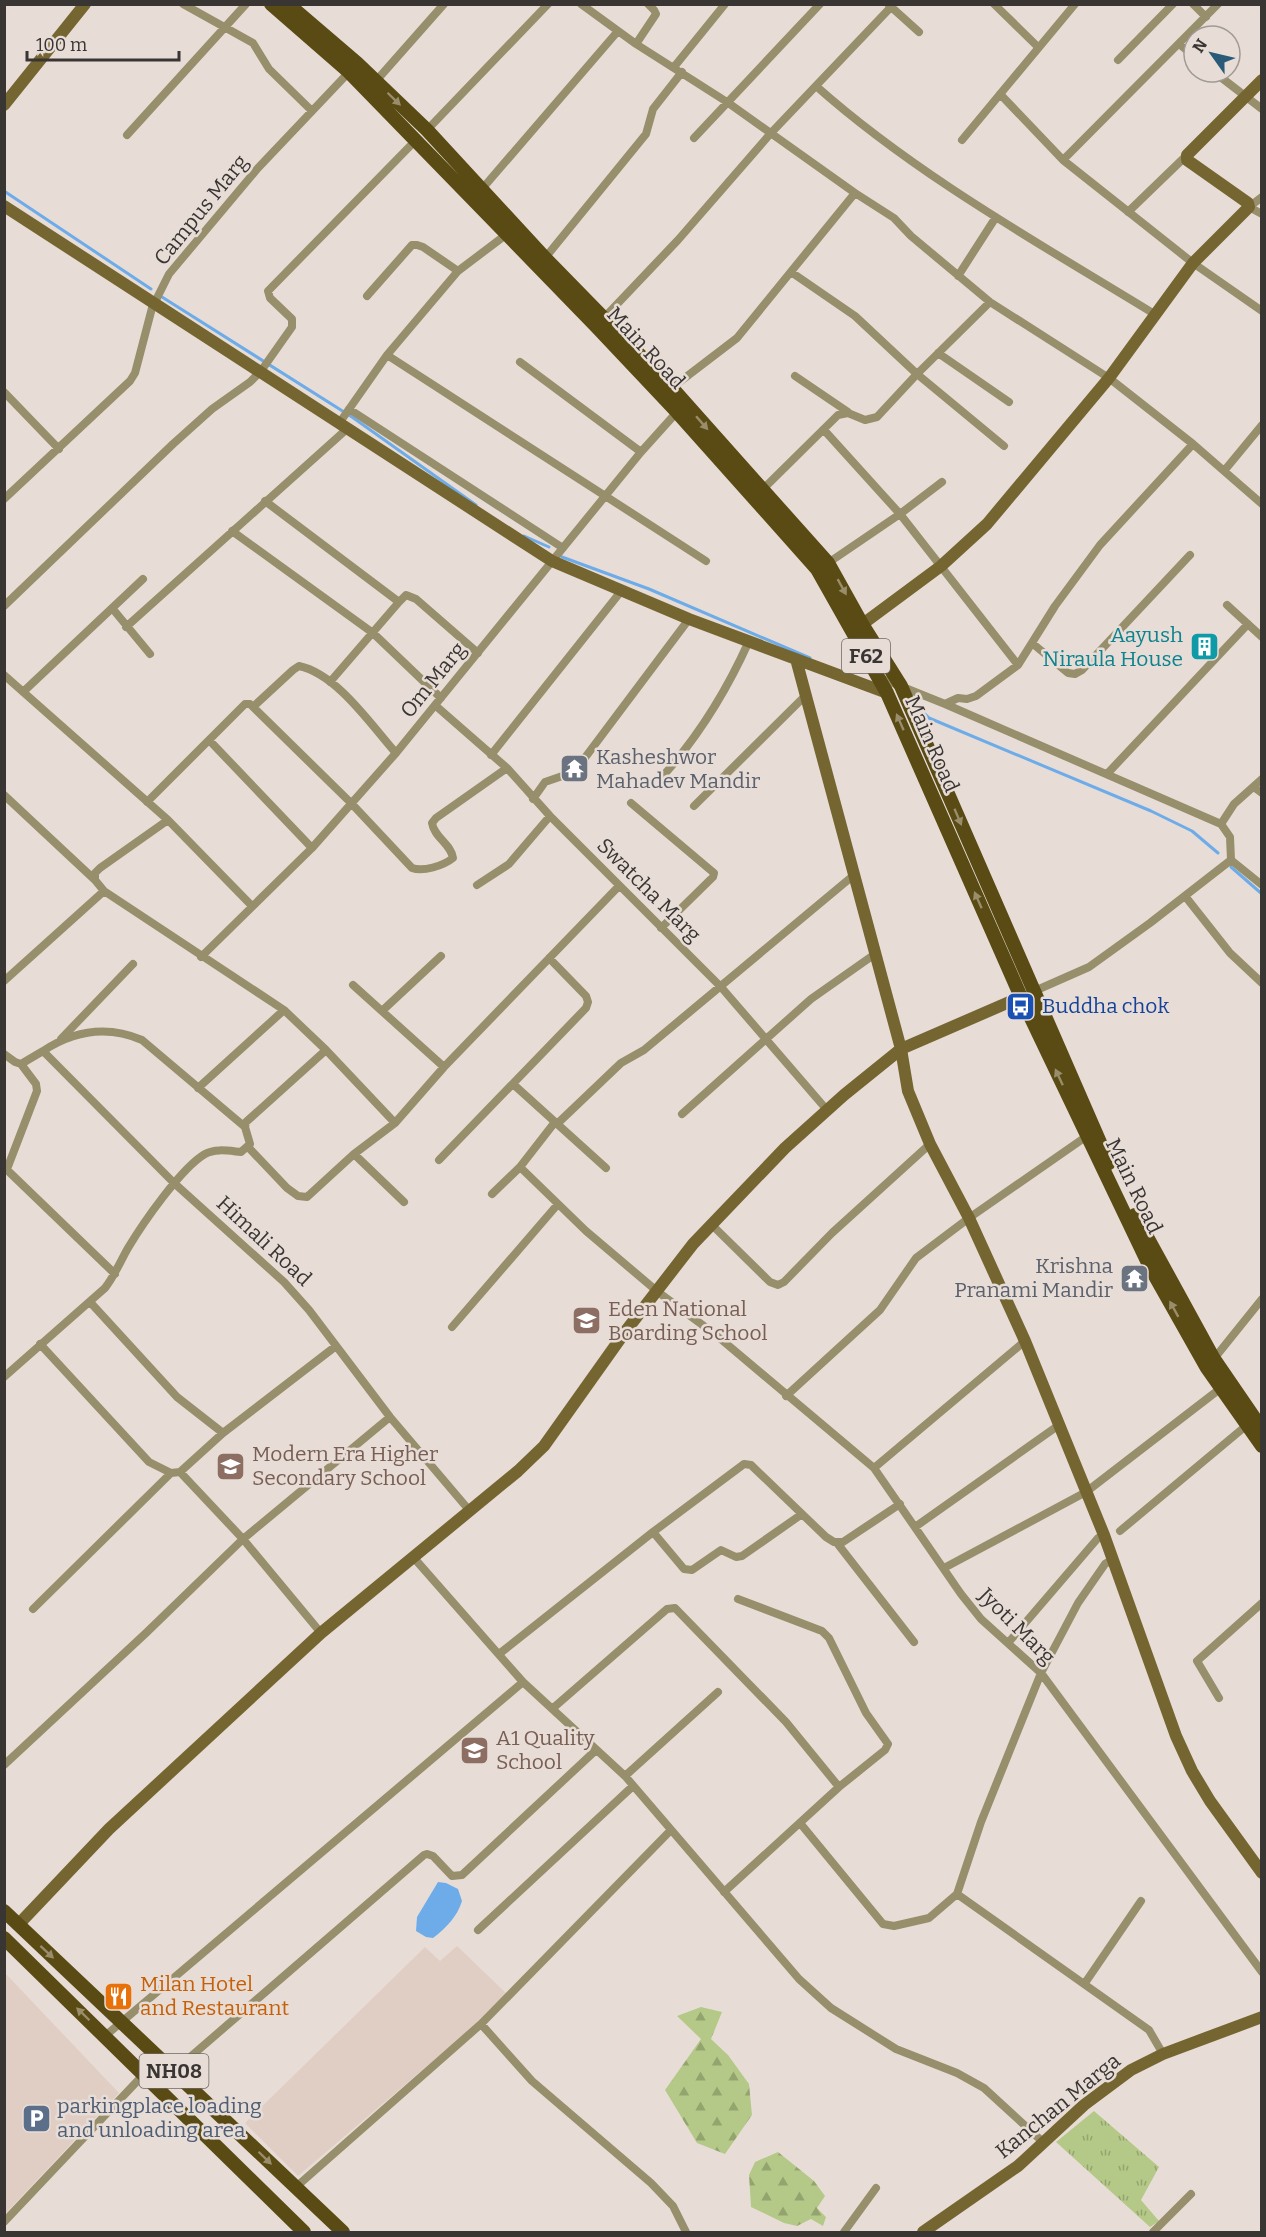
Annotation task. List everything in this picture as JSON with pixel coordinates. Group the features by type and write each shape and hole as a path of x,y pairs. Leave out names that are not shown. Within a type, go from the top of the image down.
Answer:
{"main road":[{"name":"Main Road","path":"271,4 353,68 376,81 427,130 545,258 600,322"},
{"name":"Main Road","path":"288,4 353,68 416,140 507,234 600,322 667,392 758,494 817,569 857,628 901,686 1087,1136 1150,1267 1210,1363 1262,1429"},
{"name":"Main Road","path":"667,392 677,412 828,563 877,677 887,693 1119,1186 1221,1388 1262,1446"},
{"name":"NH08","path":"4,1911 344,2232"},
{"name":"NH08","path":"4,1938 304,2232"}],"street":[{"path":"4,105 85,4"},
{"path":"183,4 253,44 269,69 312,111"},
{"path":"127,135 246,4"},
{"path":"376,81 444,4"},
{"path":"427,130 548,4"},
{"path":"581,4 636,44 727,102 855,194 894,218 911,236 990,302 1109,378 1194,444 1262,504"},
{"path":"636,44 656,14 648,4"},
{"path":"545,258 646,134 653,109 725,4"},
{"path":"694,138 820,4"},
{"path":"994,4 1038,47"},
{"path":"962,140 1075,4"},
{"path":"1118,60 1173,4"},
{"path":"1193,4 1206,17"},
{"path":"1063,160 1218,4"},
{"path":"600,322 678,240 771,133 890,6 919,32"},
{"path":"482,189 618,31"},
{"name":"Campus Marg","path":"4,499 130,381 135,373 155,302 169,274 258,168 353,68"},
{"path":"1128,212 1262,80"},
{"path":"1229,84 1262,109"},
{"path":"816,86 844,111 996,217 1156,315"},
{"path":"1000,94 1063,160 1193,263 1262,311"},
{"path":"4,606 173,444 261,371 292,327 292,319 270,298 268,291 416,140"},
{"path":"1187,155 1187,160 1248,203 1249,207 1262,214"},
{"path":"667,392 737,338 855,194"},
{"path":"857,628 942,566 987,524 1109,378 1193,263 1262,197"},
{"path":"4,206 261,371 345,417 563,548"},
{"path":"958,276 996,217"},
{"path":"126,627 265,501 345,417 387,355 458,271 507,234"},
{"path":"368,296 412,245 417,244 423,247 458,271"},
{"path":"791,272 855,316 917,374 1004,446"},
{"path":"795,376 848,412 865,420 877,417 990,302"},
{"path":"939,353 1009,402"},
{"path":"387,355 706,561"},
{"path":"520,362 641,452"},
{"path":"4,392 59,449"},
{"name":"Om Marg","path":"201,957 312,848 396,753 641,452 677,412"},
{"path":"758,494 838,415 848,412"},
{"path":"345,417 552,561 689,618 887,693"},
{"path":"1224,471 1262,425"},
{"path":"824,430 900,514 1018,665"},
{"path":"945,704 958,698 967,699 976,696 1018,665 1055,606 1100,545 1194,444"},
{"path":"828,563 942,482"},
{"path":"265,501 399,602"},
{"name":"Swatcha Marg","path":"232,531 374,633 438,702 507,768 533,799 618,886 721,987 827,1110"},
{"path":"1032,643 1068,673 1075,674 1082,670 1190,555"},
{"path":"23,692 143,579"},
{"path":"491,755 622,590"},
{"path":"330,682 406,595 416,599 478,653"},
{"path":"1227,605 1262,637"},
{"path":"112,608 150,654"},
{"path":"533,799 545,782 575,771 689,618"},
{"path":"1107,774 1248,624"},
{"path":"662,777 675,763 732,679 749,641"},
{"path":"796,659 901,1049 908,1091 930,1144 969,1218 1025,1341 1104,1535 1176,1736 1192,1771 1210,1801 1262,1873"},
{"path":"254,706 298,666 312,671 337,686 396,753"},
{"path":"4,675 168,820 252,906"},
{"path":"877,677 945,704 1221,824 1230,837 1231,860 1262,885"},
{"path":"694,806 806,695"},
{"path":"147,802 245,704 254,706 412,868 419,870 448,862 453,858 452,852 433,829 432,823 436,818 507,768"},
{"path":"209,740 312,848"},
{"path":"1221,824 1234,804 1262,779"},
{"path":"1254,787 1262,793"},
{"path":"4,795 104,891 284,1010 326,1050 395,1123"},
{"path":"631,803 714,873 713,877 661,928"},
{"path":"477,885 509,864 550,816"},
{"path":"95,880 95,873 100,868 168,820"},
{"path":"18,1925 109,1829 321,1633 518,1471 544,1446 625,1332 693,1244 785,1148 827,1110 901,1049 1089,967 1231,860"},
{"path":"492,1194 520,1167 556,1123 621,1063 644,1050 854,875"},
{"path":"248,1147 287,1188 298,1196 307,1197 354,1154 395,1123 444,1067 618,886"},
{"path":"4,981 104,891"},
{"path":"1185,896 1230,952 1262,984"},
{"path":"682,1114 811,999 875,954"},
{"path":"382,1011 441,956"},
{"path":"439,1160 588,1005 586,996 549,958"},
{"path":"21,1064 61,1039 133,964"},
{"path":"353,984 444,1067"},
{"path":"198,1088 284,1010"},
{"path":"4,1377 90,1302 116,1274 127,1249 174,1183 205,1154 242,1152 248,1147 250,1141 245,1127 142,1040 125,1033 91,1031 61,1039"},
{"path":"245,1127 249,1120 326,1050"},
{"name":"Himali Road","path":"43,1051 174,1183 284,1282 309,1310 390,1417 469,1510"},
{"path":"4,1054 21,1064 36,1084 37,1091 6,1168 116,1274"},
{"path":"513,1084 606,1168"},
{"path":"786,1396 880,1310 916,1258 1087,1136"},
{"path":"712,1225 770,1282 778,1285 784,1282 832,1233 930,1144"},
{"path":"354,1154 404,1202"},
{"name":"Jyoti Marg","path":"520,1167 585,1232 658,1292 716,1335 874,1468 961,1594 981,1619 1041,1673 1262,1972"},
{"path":"452,1327 558,1204"},
{"path":"1210,1363 1262,1299"},
{"path":"90,1302 177,1397 223,1433"},
{"path":"874,1468 1025,1341"},
{"path":"40,1344 149,1462 171,1473 180,1472 223,1433 336,1346"},
{"path":"945,1568 1086,1492 1221,1388"},
{"path":"4,1765 243,1539 390,1417"},
{"path":"915,1527 1059,1425"},
{"path":"1120,1531 1247,1425"},
{"path":"499,1654 653,1532 746,1463 826,1537 837,1543 914,1642"},
{"path":"180,1472 243,1539 321,1633"},
{"path":"33,1610 171,1473"},
{"path":"837,1543 843,1542 900,1504"},
{"path":"653,1532 684,1569 692,1570 721,1550 736,1557 742,1556 802,1514"},
{"path":"1008,1643 1098,1538 1104,1535"},
{"path":"414,1558 523,1682 625,1776 799,1979 831,2008 897,2049 957,2073 984,2088 1044,2143"},
{"path":"800,1823 884,1924 894,1926 929,1918 957,1894 981,1822 1041,1673 1078,1603 1105,1564 1113,1559"},
{"path":"724,1892 839,1787 885,1750 887,1741 866,1713 829,1638 822,1631 738,1599"},
{"path":"1219,1698 1197,1661 1262,1603"},
{"path":"552,1708 667,1609 675,1608 786,1722 839,1787"},
{"path":"105,2036 523,1682"},
{"path":"625,1776 718,1692"},
{"path":"174,2072 424,1855 433,1856 452,1876 462,1875 596,1749"},
{"path":"478,1930 633,1786"},
{"path":"296,2187 482,2024 671,1830"},
{"path":"957,1894 1149,2030 1163,2054"},
{"path":"1085,1983 1141,1900"},
{"name":"Kanchan Marga","path":"923,2232 1018,2166 1084,2105 1131,2070 1163,2054 1262,2017"},
{"path":"482,2024 532,2081 651,2183 673,2206 686,2232"},
{"path":"4,2222 144,2074"},
{"path":"844,2232 876,2188"},
{"path":"1153,2232 1191,2194"}],"shaded area":[{"path":"457,1946 509,1996 298,2176 245,2123 425,1947 440,1961"},
{"path":"5,1973 119,2093 4,2214"}],"green space":[{"path":"701,2007 722,2012 711,2039 728,2055 749,2084 752,2115 725,2154 697,2143 665,2090 701,2039 677,2016"},
{"path":"1094,2111 1159,2167 1141,2200 1159,2221 1150,2227 1056,2142"},
{"path":"778,2152 814,2181 825,2196 817,2208 826,2217 823,2226 811,2219 797,2226 784,2223 751,2207 749,2175 755,2162"}],"water":[{"path":"438,1882 458,1889 462,1901 447,1926 433,1938 426,1937 416,1931 417,1917"}],"waterway":[{"path":"4,191 151,289"},
{"path":"162,297 352,417 476,505"},
{"path":"524,536 549,547"},
{"path":"562,557 649,589 810,658"},
{"path":"915,704 929,718 1151,811 1192,831 1218,853"},
{"path":"1231,867 1262,894"}],"place":[{"name":"Aayush Niraula House","path":"1204,647"},
{"name":"Kasheshwor Mahadev Mandir","path":"575,769"},
{"name":"Buddha chok","path":"1021,1006"},
{"name":"Krishna Pranami Mandir","path":"1134,1278"},
{"name":"Eden National Boarding School","path":"587,1321"},
{"name":"Modern Era Higher Secondary School","path":"231,1466"},
{"name":"A1 Quality School","path":"475,1750"},
{"name":"Milan Hotel and Restaurant","path":"119,1996"},
{"name":"parkingplace loading and unloading area","path":"36,2118"}]}
